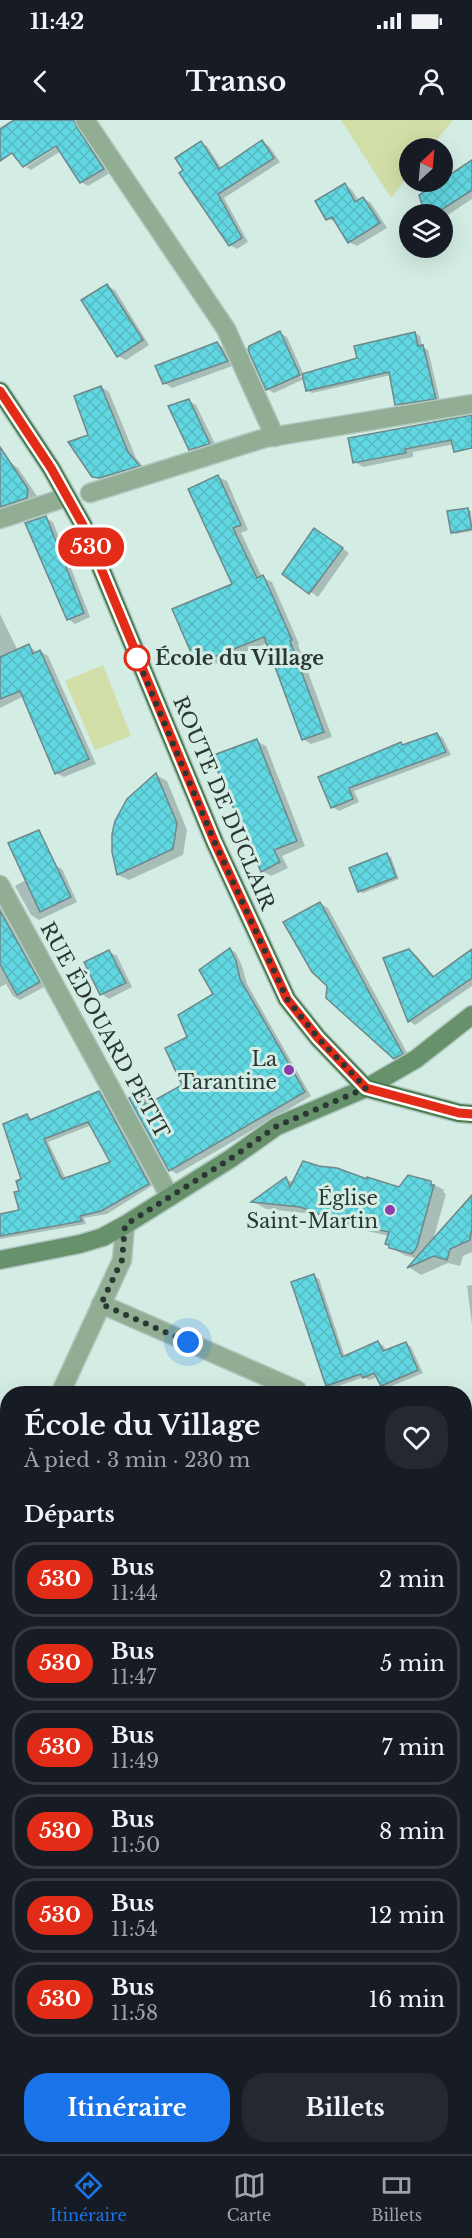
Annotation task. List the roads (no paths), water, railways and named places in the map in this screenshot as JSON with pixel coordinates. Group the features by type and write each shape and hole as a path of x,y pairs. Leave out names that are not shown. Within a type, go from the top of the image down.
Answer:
{"main road":[{"name":"ROUTE DE DUCLAIR","path":"0,391 51,468 83,525 215,843 287,999 318,1038 366,1088"},
{"path":"366,1088 459,1113 472,1114"}],"street":[{"path":"85,120 226,329 275,437"},
{"path":"90,493 275,437 472,404"},
{"path":"0,519 68,497"},
{"name":"RUE ÉDOUARD PETIT","path":"0,885 170,1197"},
{"path":"0,1260 80,1244 103,1237 230,1159 277,1126 366,1088 416,1059 472,1015"},
{"path":"64,1386 122,1260 125,1225"},
{"path":"101,1304 288,1386"}],"place":[{"name":"École du Village","path":"137,658"},
{"name":"La Tarantine","path":"289,1070"},
{"name":"Église Saint-Martin","path":"390,1210"}]}
